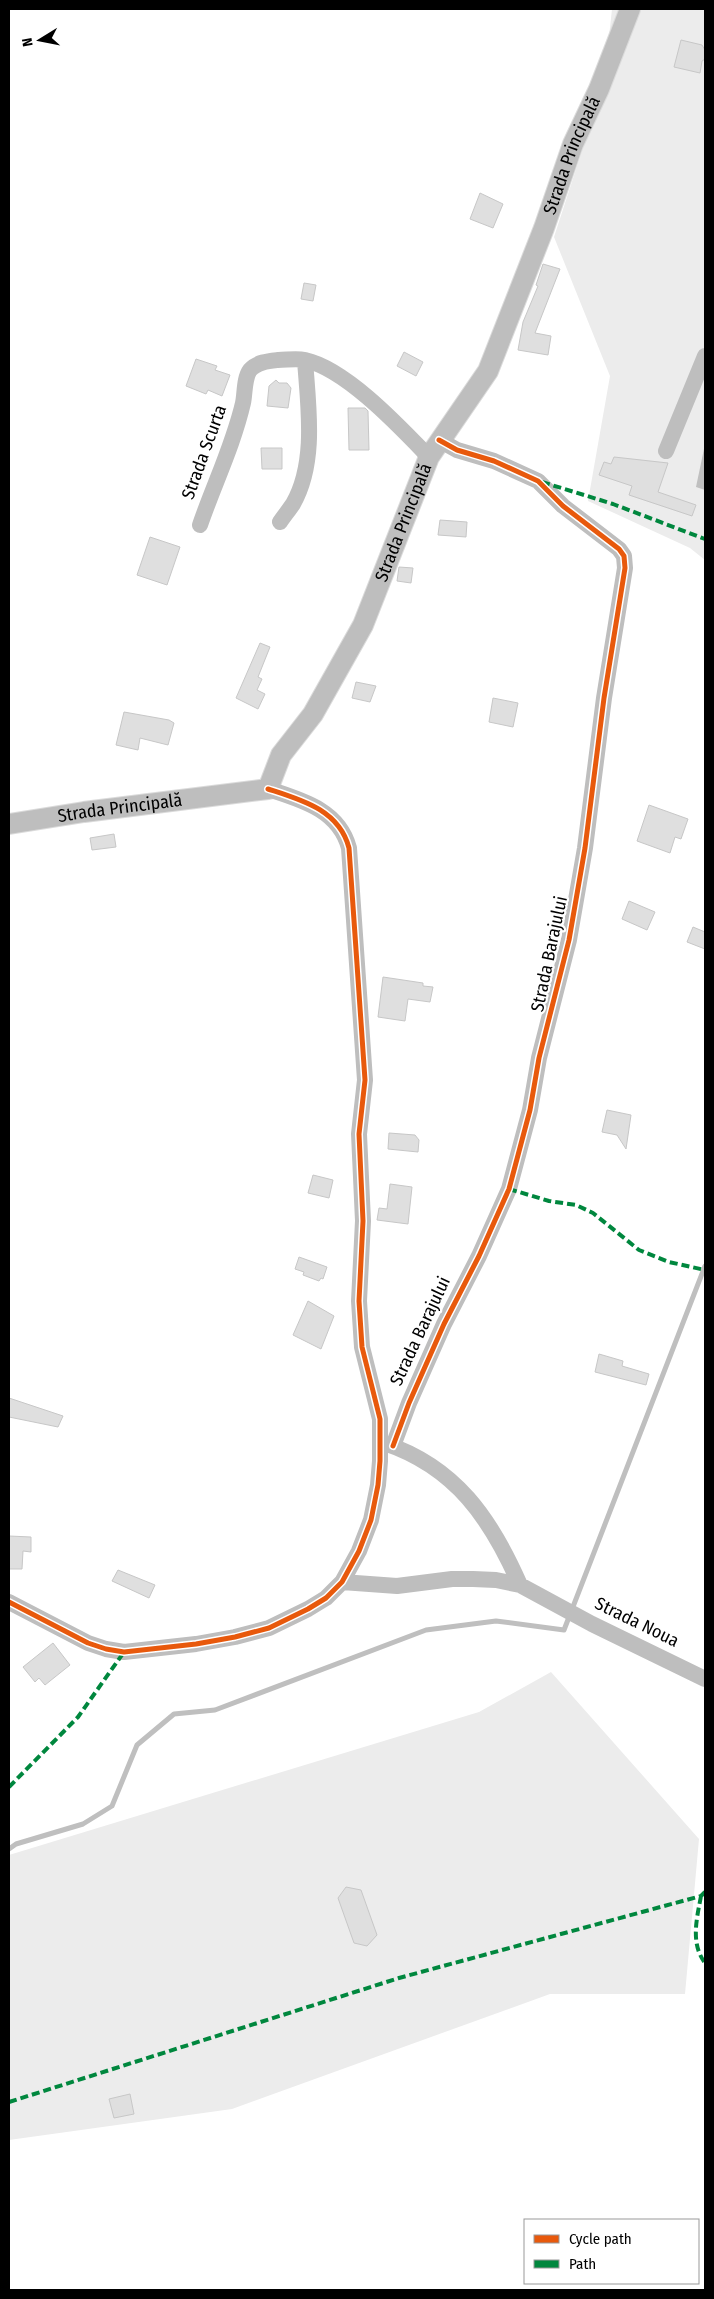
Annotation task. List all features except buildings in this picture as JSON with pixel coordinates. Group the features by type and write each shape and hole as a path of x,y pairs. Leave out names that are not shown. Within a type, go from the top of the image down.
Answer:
{"main road":[{"name":"Strada Principală","path":"9,824 84,812 268,789 281,755 313,714 363,625 429,457 488,371 544,228 573,144 599,89 630,9"}],"street":[{"path":"666,450 705,356"},
{"name":"Strada Scurta","path":"200,525 211,492 229,453 250,370 261,363 290,359 305,360 325,367 368,397 429,457"},
{"path":"280,522 293,504 301,486 307,456 309,429 305,360"},
{"name":"Strada Barajului","path":"386,1444 409,1403 444,1324 479,1256 510,1189 530,1110 539,1058 569,940 585,848 604,698 624,578 625,561 619,550 611,542 564,506 538,481 494,461 457,450 439,440"},
{"path":"9,1602 88,1643 124,1652 196,1644 235,1637 269,1628 326,1598 342,1582 360,1551 371,1520 386,1444 362,1347 359,1301 363,1221 359,1134 365,1080 349,848 344,832 324,812 289,796 268,789"},
{"path":"386,1444 433,1466 459,1487 486,1520 525,1587"},
{"name":"Strada Noua","path":"342,1582 397,1586 452,1579 473,1579 496,1580 525,1587 578,1616 705,1679"}],"shaded area":[{"path":"612,9 705,9 705,560 690,548 588,501 610,376 554,237 604,83"},
{"path":"705,444 705,490 696,487"},
{"path":"551,1672 699,1839 685,1994 550,1994 232,2109 9,2140 9,1855 479,1712"}],"waterway":[{"path":"9,1849 16,1844 83,1824 112,1806 137,1745 174,1714 215,1710 426,1630 496,1621 564,1630 705,1266"}],"marked path":[{"path":"542,482 613,504 705,539"},
{"path":"509,1189 549,1201 576,1205 593,1213 639,1250 669,1262 705,1270"},
{"path":"9,1787 78,1717 124,1652"},
{"path":"9,2102 399,1978 701,1896 705,1892"},
{"path":"701,1896 696,1939 697,1947 705,1963"}],"cycle path":[{"path":"393,1446 409,1403 444,1324 479,1256 509,1189 530,1110 539,1058 569,940 585,848 604,698 625,568 624,556 619,549 563,506 538,481 494,461 457,450 439,440"},
{"path":"9,1602 88,1643 124,1652 196,1644 235,1637 269,1628 326,1598 342,1582 359,1551 371,1520 378,1485 380,1419 362,1347 359,1301 363,1221 359,1134 365,1080 349,848 337,824 318,808 268,789"}]}
